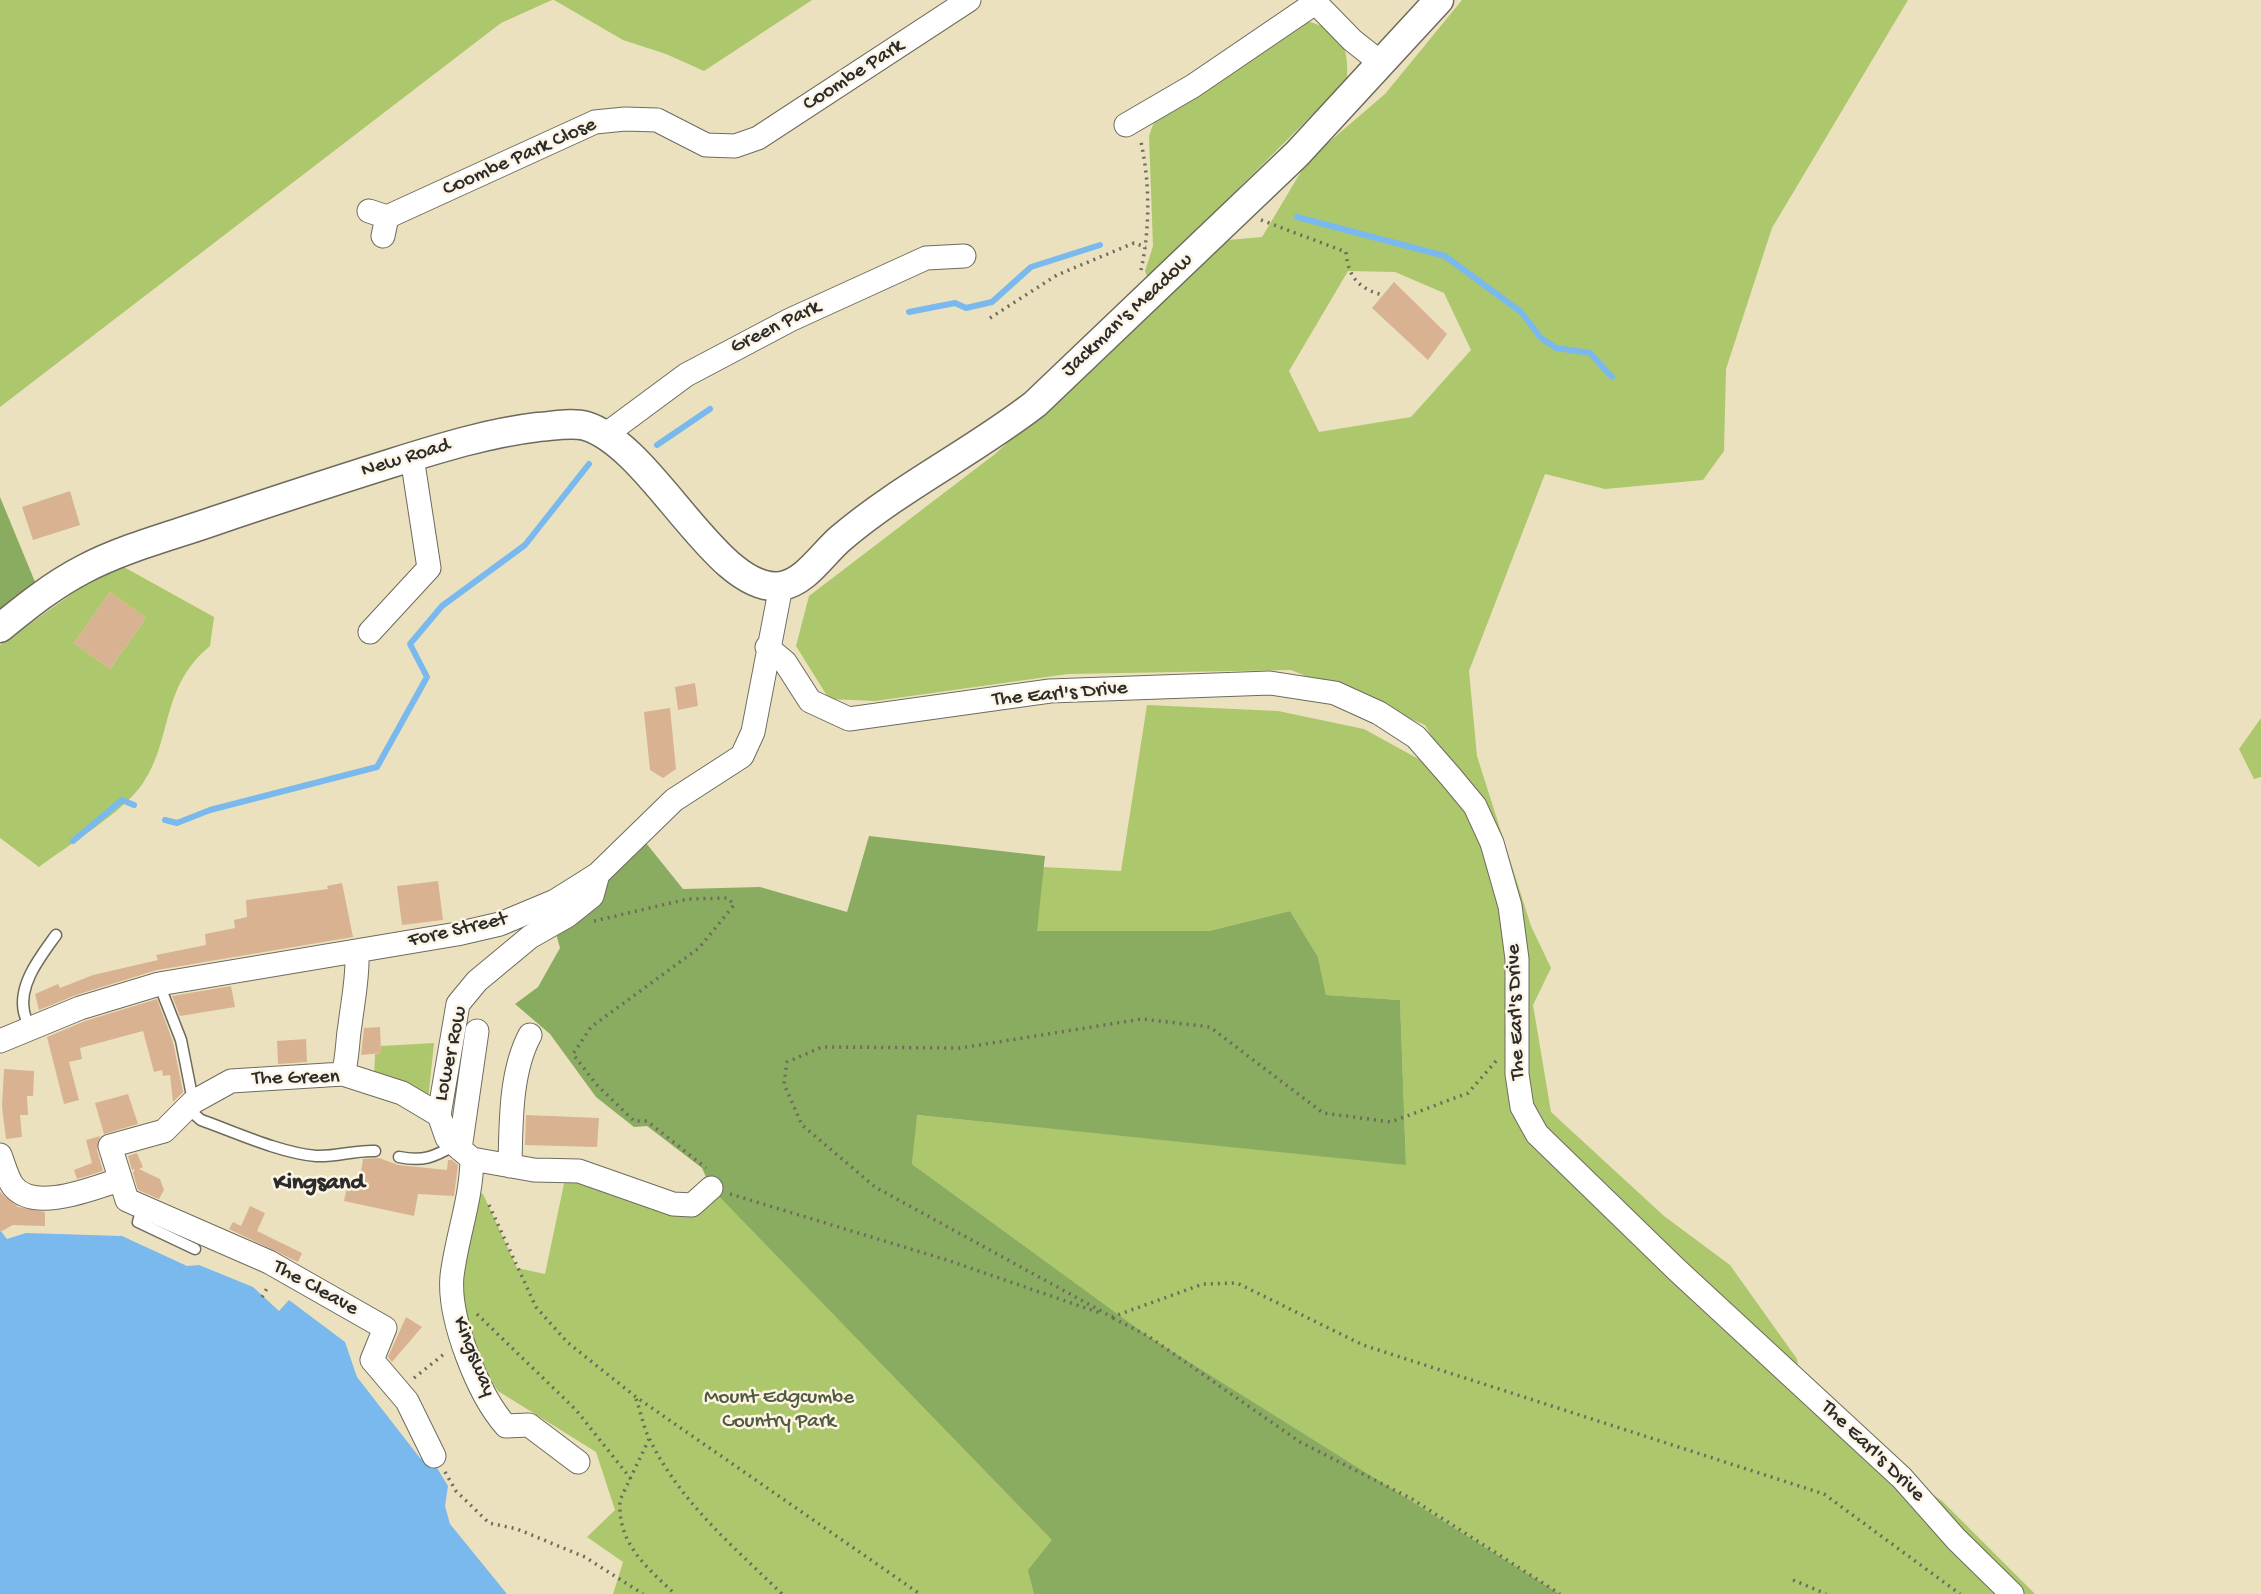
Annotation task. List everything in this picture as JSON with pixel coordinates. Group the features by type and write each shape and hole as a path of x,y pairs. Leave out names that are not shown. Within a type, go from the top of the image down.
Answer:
{"street":[{"name":"Coombe Park","path":"735,146 758,138 969,0"},
{"name":"Jackman's Meadow","path":"780,586 791,583 807,572 841,538 992,437 1035,404 1240,210 1439,0"},
{"path":"1131,122 1193,86 1314,2 1352,40 1381,63"},
{"name":"Coombe Park Close","path":"380,221 595,122 657,120 706,145 735,146"},
{"name":"Green Park","path":"605,435 686,375 790,320 926,258 964,256"},
{"name":"New Road","path":"0,628 40,594 86,568 313,488 412,457 521,429 585,425 625,449 719,554 746,580 766,586 780,586"},
{"path":"370,632 429,568 412,457"},
{"name":"Fore Street","path":"0,1041 80,1008 159,984 357,953 500,924 555,901 598,874 674,800 742,756 753,732 780,586"},
{"name":"The Earl's Drive","path":"767,647 785,662 810,701 849,719 1050,691 1270,683 1335,693 1379,713 1416,737 1475,806 1492,844 1510,906 1517,959 1517,1074 1522,1107 1537,1134 1677,1270 1902,1478 1956,1539 2012,1594"},
{"name":"Lower Row","path":"462,1151 447,1138 439,1115 458,1004 477,981 530,937 568,916 593,896 598,874"},
{"path":"343,1074 349,1056 349,1027 359,979 357,953"},
{"name":"Kingsway","path":"477,1031 462,1151 471,1191 452,1277 456,1321 473,1368 499,1419 506,1426 529,1425 578,1462"},
{"path":"510,1166 515,1091 523,1049 530,1035"},
{"name":"The Green","path":"118,1180 110,1146 164,1131 190,1105 231,1080 343,1074 402,1093 439,1115"},
{"path":"462,1151 534,1171 579,1171 673,1204 692,1205 713,1189"},
{"path":"0,1155 13,1186 27,1197 52,1198 118,1180"},
{"name":"The Cleave","path":"118,1180 127,1200 269,1262 385,1328 372,1360 407,1401 434,1456"}],"lane":[{"path":"30,1028 24,1013 24,999 32,969 56,935"},
{"path":"159,984 180,1040 190,1105 201,1120 311,1156 337,1157 354,1152 375,1151"},
{"path":"399,1157 417,1160 462,1151"},
{"path":"142,1207 138,1222 195,1249"}],"path":[{"path":"1131,122 1144,152 1146,247 1141,271 1146,299"},
{"path":"1240,210 1346,252 1348,270 1365,290 1383,295"},
{"path":"990,318 1057,275 1134,243 1146,247"},
{"path":"568,916 599,922 688,899 729,898 734,905 699,947 591,1027 573,1054 596,1084 634,1121 648,1121 710,1171 713,1189 947,1260 1112,1317 1203,1284 1237,1283 1363,1345 1824,1494 1960,1594"},
{"path":"1500,1056 1468,1093 1391,1122 1323,1113 1210,1027 1142,1019 960,1048 822,1047 787,1062 784,1084 802,1125 876,1187 1148,1336 1300,1442 1412,1499 1560,1594"},
{"path":"484,1194 536,1307 567,1342 636,1396 920,1594"},
{"path":"453,1289 576,1410 631,1479"},
{"path":"398,1391 446,1353 451,1326 456,1321"},
{"path":"636,1396 649,1439 709,1526 782,1594"},
{"path":"649,1439 620,1500 626,1539 633,1552 675,1594"},
{"path":"434,1456 456,1492 489,1523 517,1529 585,1557 643,1594"},
{"path":"1793,1580 1826,1594"}],"green space":[{"path":"0,0 552,0 501,23 0,407"},
{"path":"554,0 812,0 704,71 666,54 623,40"},
{"path":"1462,0 1908,0 1772,228 1726,369 1724,451 1703,480 1605,489 1545,474 1469,671 1477,756 1531,926 1551,968 1533,1005 1551,1112 1664,1216 1730,1265 1797,1359 1805,1406 1942,1501 2035,1594 1560,1594 1148,1336 912,1164 916,1115 1406,1164 1400,1000 1326,995 1318,957 1290,911 1209,931 1036,931 1043,867 1121,871 1147,705 1278,711 1364,729 1424,762 1445,759 1425,725 1291,670 1068,674 875,701 829,699 796,646 809,596 995,454 1228,240 1262,237 1308,160 1385,94","holes":["1348,271 1395,272 1444,293 1471,350 1411,417 1319,432 1289,371"]},
{"path":"1306,21 1328,29 1341,41 1346,58 1347,80 1148,279 1145,271 1153,246 1149,136 1155,119"},
{"path":"0,497 40,594 0,629"},
{"path":"122,566 214,617 210,646 194,662 183,679 159,749 143,783 109,817 39,867 0,838 0,645 83,586","holes":["110,592 146,618 110,669 74,643"]},
{"path":"2261,718 2261,777 2254,779 2239,749"},
{"path":"638,833 683,889 760,887 847,912 869,836 1045,856 1037,931 1209,931 1290,911 1318,957 1326,995 1400,1000 1406,1165 917,1115 912,1164 1148,1336 1560,1594 1034,1594 1028,1570 1052,1540 711,1188 702,1168 647,1126 634,1127 596,1097 550,1034 515,1004 538,987 560,948 553,923"},
{"path":"434,1043 428,1100 374,1078 375,1054 381,1053 381,1046"},
{"name":"Mount Edgcumbe Country Park","path":"565,1179 673,1204 711,1188 1536,1594 613,1594 623,1562 587,1537 615,1510 596,1452 498,1391 481,1366 452,1277 471,1191 483,1194 517,1268 545,1274"}],"water":[{"path":"0,1230 7,1239 26,1233 122,1236 187,1266 199,1265 253,1287 279,1311 289,1300 345,1342 357,1377 420,1458 437,1468 448,1486 445,1506 450,1524 507,1594 0,1594"}],"building":[{"path":"1394,282 1447,334 1428,360 1372,308"},
{"path":"70,491 80,525 33,540 22,507"},
{"path":"110,592 146,618 110,669 74,643"},
{"path":"695,683 698,706 678,710 675,687"},
{"path":"670,708 676,769 663,778 650,770 644,712"},
{"path":"438,881 443,920 402,925 397,886"},
{"path":"342,883 353,937 157,970 76,995 39,1010 35,994 58,984 60,988 93,975 158,960 156,955 206,945 205,934 235,928 234,920 247,917 246,900 328,889 327,886"},
{"path":"231,986 235,1007 180,1016 172,996"},
{"path":"157,999 173,1042 183,1092 173,1102 170,1075 163,1076 162,1070 154,1072 143,1031 80,1048 82,1059 69,1062 79,1100 64,1104 47,1037 85,1021"},
{"path":"380,1027 381,1053 361,1055 364,1028"},
{"path":"306,1039 307,1062 278,1064 277,1041"},
{"path":"4,1069 34,1071 33,1096 27,1096 28,1115 20,1115 22,1137 6,1139 2,1107"},
{"path":"128,1094 138,1124 104,1134 95,1103"},
{"path":"526,1115 599,1118 597,1147 525,1145"},
{"path":"100,1136 97,1150 103,1171 77,1179 74,1170 92,1163 86,1140"},
{"path":"137,1153 143,1167 139,1169 160,1179 164,1190 159,1199 138,1190 133,1173 135,1169 132,1170 128,1156"},
{"path":"379,1158 398,1165 447,1170 448,1160 452,1160 458,1165 454,1196 418,1194 414,1216 344,1201 348,1182 359,1185 363,1159"},
{"path":"0,1192 18,1207 45,1212 45,1226 13,1225 0,1232"},
{"path":"250,1206 265,1213 257,1231 302,1253 298,1262 229,1229 233,1222 241,1226"},
{"path":"406,1317 422,1327 392,1362 388,1357"}],"waterway":[{"path":"1297,217 1445,256 1521,312 1541,338 1556,348 1590,353 1612,377"},
{"path":"909,312 955,303 966,308 992,302 1031,267 1100,245"},
{"path":"657,445 710,409"},
{"path":"165,820 177,823 210,810 377,767 427,677 410,644 442,606 525,545 589,464"},
{"path":"73,841 122,800 134,805"}],"district":[{"name":"Kingsand","path":"319,1184"}]}
